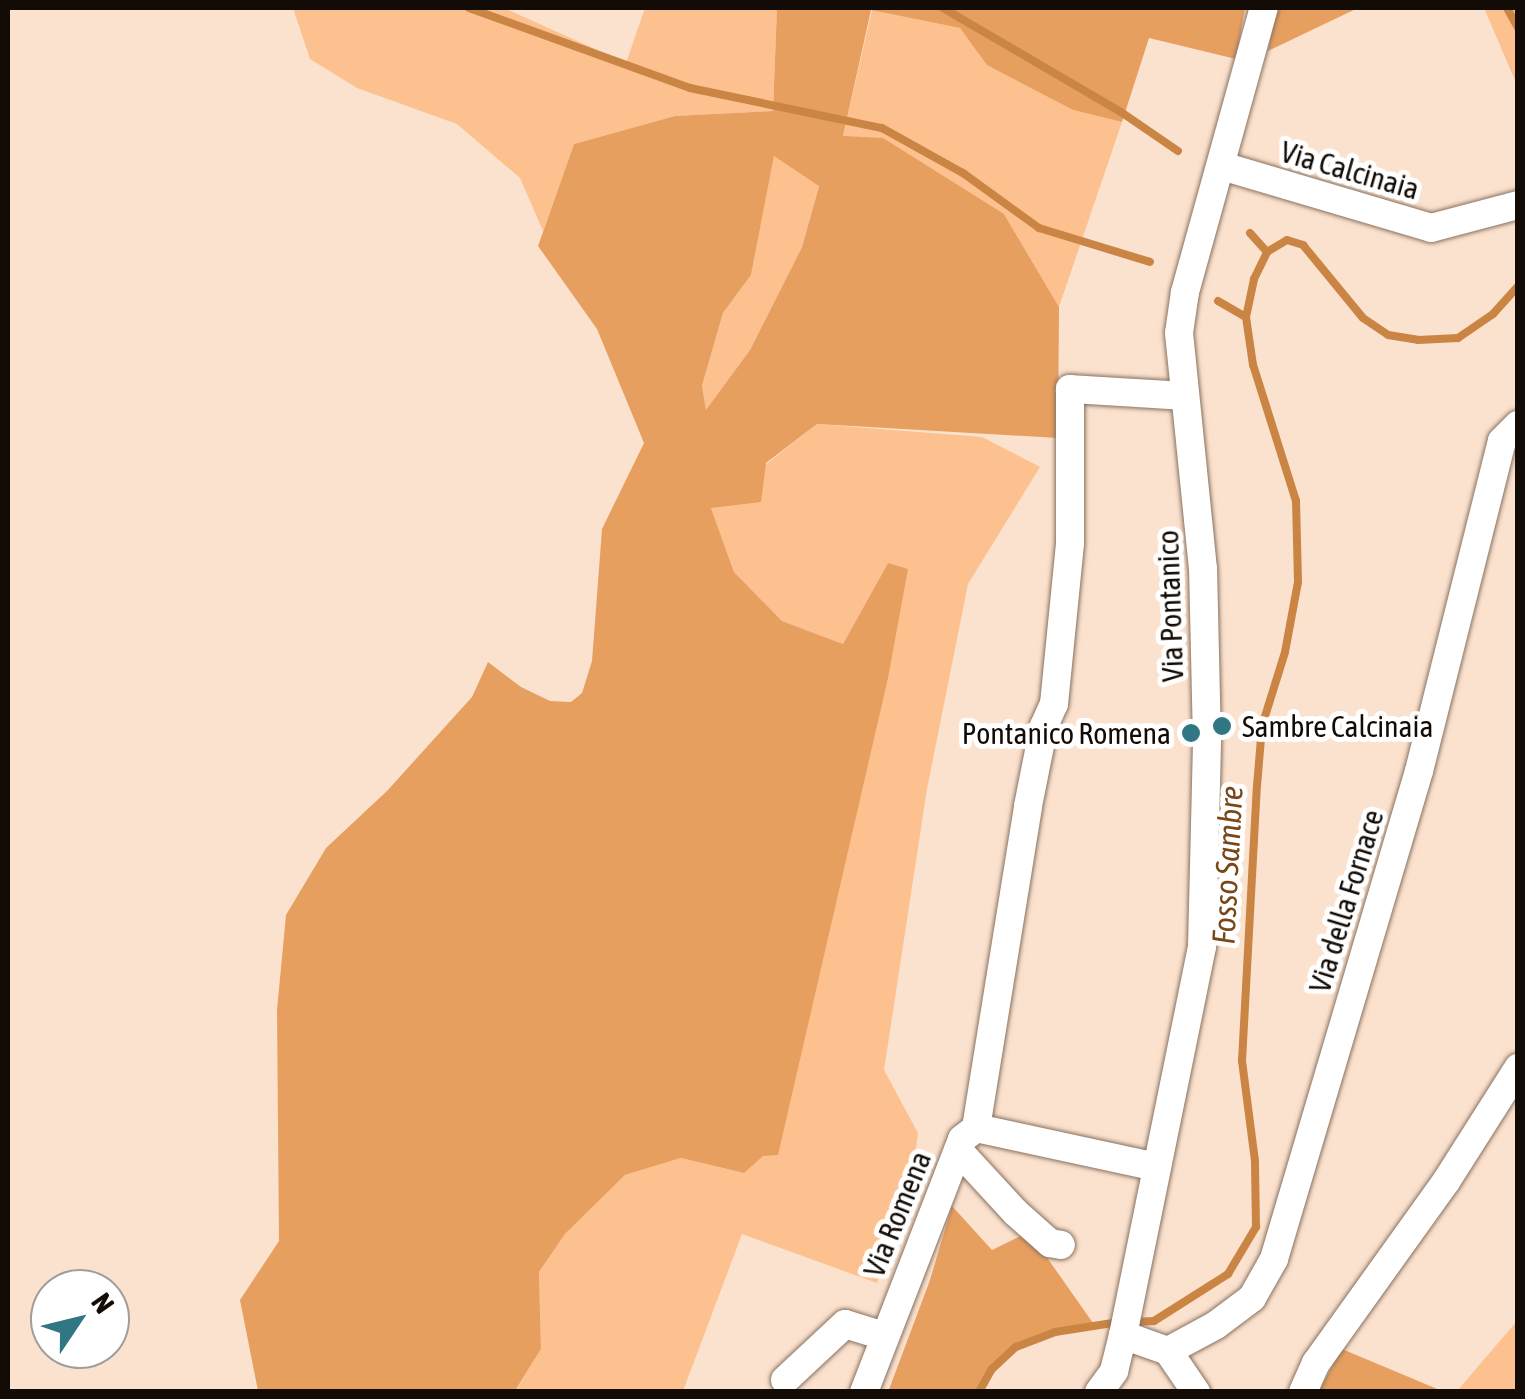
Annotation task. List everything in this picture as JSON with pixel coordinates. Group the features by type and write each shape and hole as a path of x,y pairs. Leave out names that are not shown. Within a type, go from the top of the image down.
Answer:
{"street":[{"name":"Via Pontanico","path":"1100,1392 1114,1371 1124,1331 1202,947 1207,742 1203,568 1179,333 1185,292 1264,8"},
{"name":"Via Calcinaia","path":"1222,166 1431,228 1517,206"},
{"path":"1157,1167 976,1128 1028,806 1057,686 1070,544 1070,389 1184,396"},
{"name":"Via della Fornace","path":"1168,1351 1216,1325 1252,1298 1274,1260 1419,772 1502,440 1518,425"},
{"path":"1303,1392 1316,1364 1447,1180 1518,1068"},
{"name":"Via Romena","path":"864,1392 962,1139 976,1128"},
{"path":"958,1150 1027,1222 1050,1242 1061,1244"},
{"path":"785,1380 845,1324 884,1336"},
{"path":"1124,1331 1168,1351 1196,1392"}],"shaded area":[{"path":"293,8 504,8 626,63 645,8 777,8 773,111 675,116 574,144 543,231 520,178 457,124 357,88 310,59"},
{"path":"777,8 1245,8 1236,59 1149,38 1122,122 1073,110 987,65 960,28 871,10 843,136 883,138 1004,214 1059,307 1058,438 817,424 766,463 761,502 711,508 734,572 782,621 843,644 888,563 908,569 888,678 778,1155 763,1156 744,1173 681,1158 625,1175 565,1234 539,1272 541,1349 515,1391 258,1391 240,1300 279,1241 277,1010 286,915 326,848 387,791 472,697 488,662 521,687 550,701 571,702 582,693 592,661 602,529 644,443 597,329 538,246 574,144 675,116 773,111","holes":["774,156 819,186 802,247 750,350 706,410 702,386 723,313 751,275"]},
{"path":"1277,8 1358,8 1268,51"},
{"path":"1484,8 1517,8 1517,85"},
{"path":"872,10 960,28 988,65 1073,110 1122,122 1059,307 1004,214 843,136"},
{"path":"774,155 819,185 802,247 750,350 706,411 702,387 723,313 751,275"},
{"path":"817,424 982,437 1040,467 968,584 927,789 884,1070 918,1133 915,1156 877,1283 742,1234 683,1391 515,1392 541,1349 539,1272 565,1234 625,1175 681,1158 744,1173 888,563 843,644 782,621 734,572 711,508"},
{"path":"952,1206 992,1250 1029,1232 1093,1323 1022,1345 996,1366 983,1391 888,1392 930,1280"},
{"path":"1517,1321 1517,1391 1457,1391"},
{"path":"1342,1349 1442,1391 1318,1392"}],"waterway":[{"path":"469,8 690,88 882,128 963,173 1039,228 1150,262"},
{"path":"943,8 1121,112 1178,151"},
{"name":"Fosso Sambre","path":"1507,8 1518,28"},
{"path":"1250,233 1267,252"},
{"name":"Fosso Sambre","path":"1133,1322 1154,1321 1228,1274 1256,1227 1255,1161 1242,1061 1257,786 1262,726 1285,652 1298,582 1296,501 1253,365 1246,317 1254,279 1267,252 1287,240 1303,245 1363,318 1388,335 1418,340 1458,338 1493,314 1518,286"},
{"path":"1218,301 1246,317"},
{"name":"Fosso Sambre","path":"979,1392 992,1369 1016,1347 1055,1332 1119,1322"}],"place":[{"name":"Sambre Calcinaia","path":"1222,726"},
{"name":"Pontanico Romena","path":"1191,733"}]}
